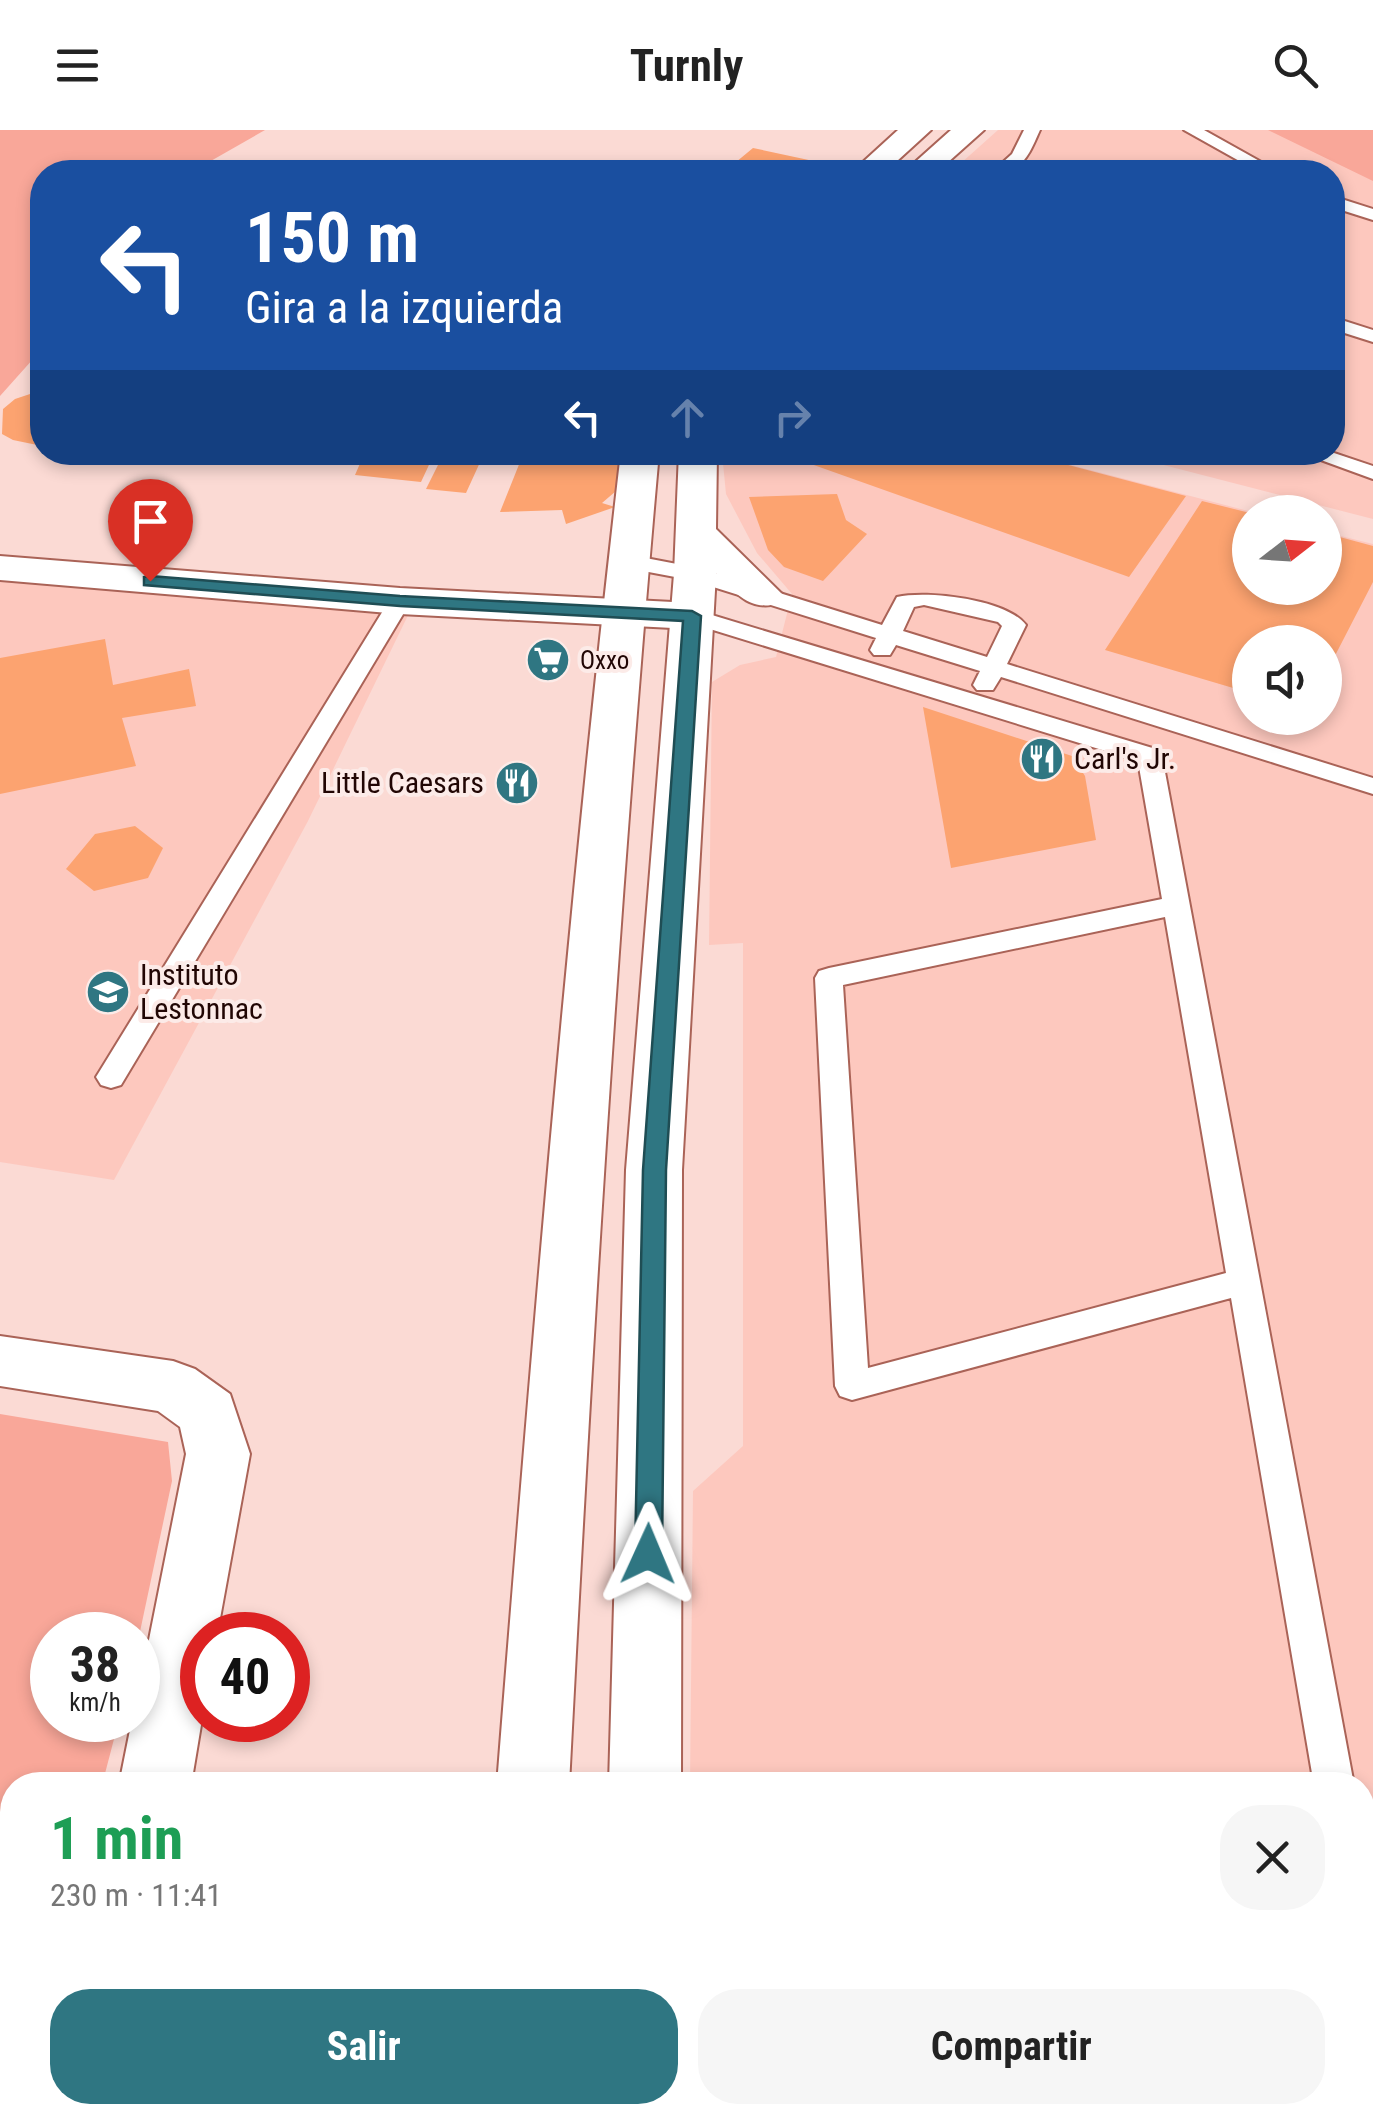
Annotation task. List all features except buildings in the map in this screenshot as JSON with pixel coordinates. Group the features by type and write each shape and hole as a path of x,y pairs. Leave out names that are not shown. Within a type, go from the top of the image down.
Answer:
{"street":[{"path":"881,160 916,130"},
{"path":"933,160 969,130"},
{"path":"534,1772 568,1245 614,703 639,465"},
{"path":"645,1772 654,1170 694,574 698,465"},
{"path":"0,568 400,601 628,587 694,574 762,595"},
{"path":"0,1361 173,1387 208,1412 218,1454 157,1772"}],"lane":[{"path":"1024,160 1032,130"},
{"path":"1192,130 1248,160"},
{"path":"1345,205 1373,215"},
{"path":"1345,327 1373,336"},
{"path":"1345,464 1373,474"},
{"path":"694,574 872,671 1150,756"},
{"path":"762,595 1373,786"},
{"path":"872,671 905,602 924,598 1006,617 1014,625 976,703"},
{"path":"110,1077 260,838 400,601"},
{"path":"1150,716 1150,756 1332,1772"},
{"path":"1177,905 830,978 852,1386 1244,1280"}],"shaded area":[{"path":"0,130 265,130 212,160 30,160 30,362 0,396"},
{"path":"998,130 1373,130 1373,519 1342,511 1342,495 1280,495 1164,465 1345,465 1345,160 964,160"},
{"path":"1268,130 1373,130 1373,181 1345,167 1345,160 1330,160"},
{"path":"723,465 1071,465 1232,507 1232,605 1342,605 1342,536 1373,544 1373,1772 690,1772 693,1491 743,1446 743,943 709,945 712,682 740,665 776,657 792,594 757,553 726,494"},
{"name":"Instituto Lestonnac","path":"0,575 413,605 308,821 114,1180 0,1162"},
{"path":"0,1414 168,1442 172,1481 144,1612 30,1612 30,1742 113,1742 105,1772 0,1772"}],"place":[{"name":"Oxxo","path":"548,660"},
{"name":"Carl's Jr.","path":"1042,759"},
{"name":"Little Caesars","path":"517,783"},
{"name":"Instituto Lestonnac","path":"108,992"}],"route":[{"path":"150,581 400,601 692,616 654,1170 648,1554"}]}
